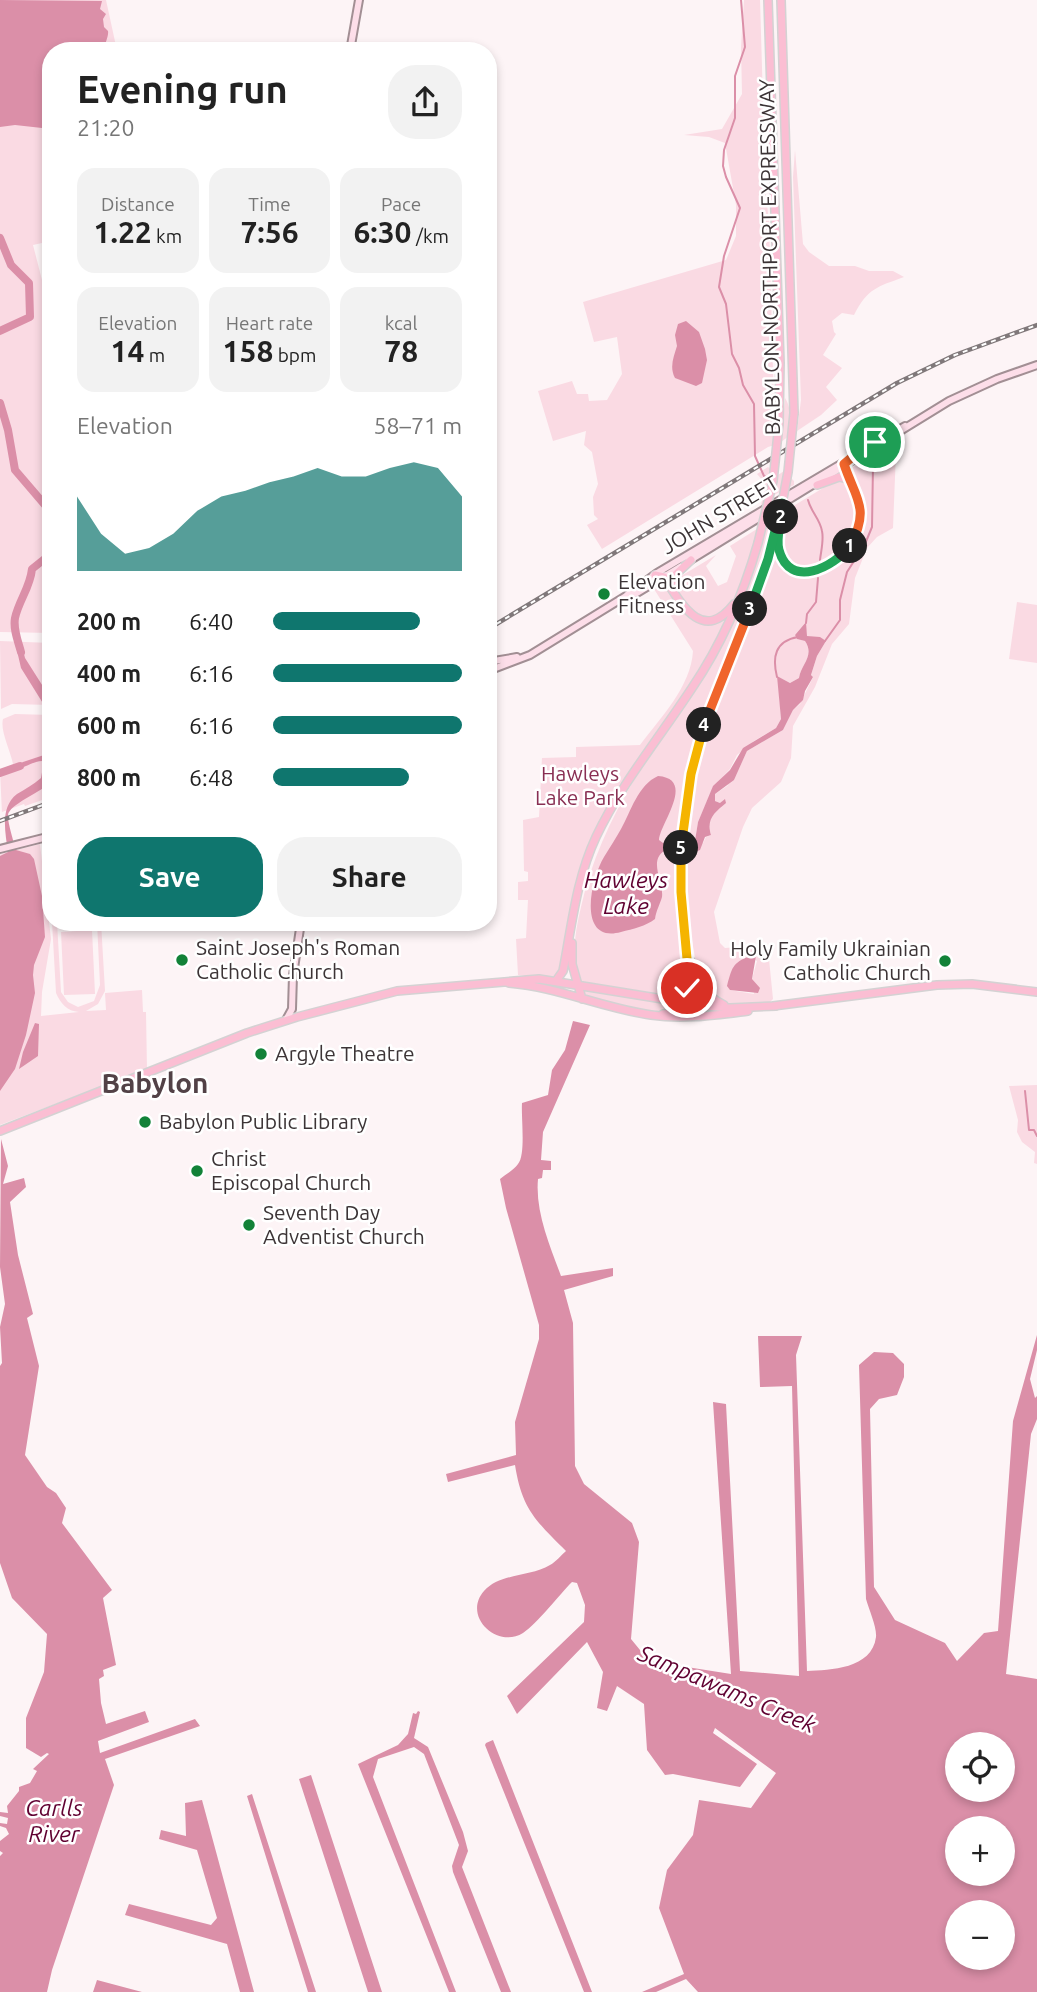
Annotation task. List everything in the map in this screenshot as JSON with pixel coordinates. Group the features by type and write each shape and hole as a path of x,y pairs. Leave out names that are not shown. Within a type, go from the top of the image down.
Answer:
{"main road":[{"path":"352,42 359,0"},
{"name":"BABYLON-NORTHPORT EXPRESSWAY","path":"627,784 709,660 741,595 758,543 773,481 779,424 780,363 768,0"},
{"name":"BABYLON-NORTHPORT EXPRESSWAY","path":"683,915 681,854 693,764 708,712 757,591 779,524 794,413 781,0"},
{"path":"801,490 895,430 971,390 1037,365"},
{"path":"817,485 898,435 914,422"},
{"path":"779,524 778,548 788,565 808,572 831,564 849,547 859,525 859,501 845,467 846,462 857,453"},
{"path":"801,490 839,477 852,481"},
{"name":"JOHN STREET","path":"659,576 691,560 801,490"},
{"name":"JOHN STREET","path":"497,668 521,659 626,596 637,593 659,576 801,490"},
{"path":"672,590 676,574 691,560"},
{"path":"659,576 688,612 705,620 726,613 741,595"},
{"name":"JOHN STREET","path":"497,661 508,660 539,648"},
{"path":"556,981 564,969 574,904 587,860 601,827 627,784"},
{"path":"582,999 571,957 578,905 598,842 627,784"},
{"path":"3,848 42,838"},
{"path":"648,1015 665,1014 675,1010 681,1002 688,979 683,915"},
{"path":"683,915 690,958 697,980 711,998 730,1008"},
{"path":"286,1020 292,1009 293,975 300,931"},
{"path":"0,1130 243,1035 286,1020 397,991 524,979 556,981 730,1008 776,1006"},
{"path":"497,982 544,988 648,1015 699,1017 925,986 955,984 1037,992"},
{"path":"665,1014 670,1007 668,999"}],"green space":[{"path":"0,0 106,0 115,42 42,42 42,243 33,245 42,280 42,633 0,632"},
{"path":"744,0 760,0 764,135 760,143 769,222 775,445 602,549 587,525 598,519 594,515 593,497 598,484 592,452 584,445 586,431 553,441 538,391 572,381 577,394 588,394 589,401 607,400 622,374 617,337 594,342 583,302 726,260 736,236 736,205 725,143 709,137 684,135 722,129 742,94"},
{"path":"795,150 803,244 809,252 829,266 893,271 904,277 874,290 864,299 854,315 842,313 832,321 836,334 823,355 842,368 826,387 837,400 797,431 801,400 793,177"},
{"path":"785,398 790,411 790,426 789,436 781,442"},
{"path":"888,445 895,446 893,528 877,537 867,548 855,578 849,624 832,644 815,687 793,726 791,758 781,782 752,808 743,827 714,912 720,943 725,948 763,945 768,949 773,999 770,1002 733,1006 712,997 706,988 697,967 691,935 687,906 686,849 698,765 715,703 776,552 785,566 796,574 810,575 836,564 848,553 856,540 862,517 850,469","holes":["805,623 807,636 826,641 817,656 811,675 813,677 800,704 793,710 783,730 747,751 736,775 727,786 715,794 715,801 720,803 710,822 711,835 706,837 703,843 693,844 698,822 713,787 730,769 737,755 776,728 781,719 778,677 790,683 799,678 809,651 805,641 797,639 795,635","750,956 757,961 752,979 754,994 730,990 744,958"]},
{"path":"768,467 778,475 784,471 794,481 794,485 761,506 765,483 757,474"},
{"path":"838,479 851,483 854,493 857,514 853,534 834,560 802,570 783,552 781,538 785,511"},
{"path":"777,515 769,549 729,656 685,795 678,841 677,896 686,976 678,997 579,981 575,953 577,926 585,890 602,842 634,780 713,660 744,592 768,521"},
{"path":"760,527 754,550 730,608 712,618 695,615 678,594 676,579 716,555 706,566 718,586 727,582 736,556 730,546"},
{"name":"Hawleys Lake Park","path":"664,583 687,615 702,622 724,620 718,640 599,823 576,885 561,971 554,979 518,975 516,939 526,938 528,900 518,900 518,882 528,881 528,872 524,871 523,820 539,817 542,758 576,757 576,747 640,745 673,701 687,677 693,651 654,589"},
{"path":"1017,602 1037,605 1037,663 1009,659"},
{"path":"0,641 42,643 42,705 12,704 1,709"},
{"path":"15,714 42,715 42,800 25,806 24,804 2,814 0,770 13,764 4,735 3,719"},
{"path":"40,844 42,931 50,931 51,939 41,1016 79,1012 65,1006 56,993 53,931 58,931 61,992 68,1002 78,1007 94,1001 100,985 97,931 102,931 105,991 98,1004 86,1011 106,1010 105,993 142,990 143,1012 146,1012 147,1069 0,1125 0,854"},
{"path":"92,931 95,994 64,995 61,932"},
{"path":"691,974 706,998 704,1003 686,1000"},
{"path":"586,991 666,1002 669,1008 652,1011 628,1008 585,997 582,993"},
{"path":"1037,1085 1037,1164 1034,1163 1035,1152 1022,1142 1017,1132 1018,1120 1009,1086"}],"water":[{"path":"0,0 102,1 100,9 106,14 103,19 104,27 108,31 106,42 42,42 42,128 15,125 0,127"},
{"path":"686,321 699,332 707,360 702,383 696,386 675,378 672,370 678,324"},
{"path":"806,622 807,636 820,637 826,641 817,656 811,675 813,677 803,700 793,710 783,730 747,751 734,780 715,794 715,801 720,803 725,799 726,803 711,820 711,835 705,837 700,850 693,853 698,822 713,786 730,770 743,748 776,728 781,719 777,676 790,683 799,678 809,651 805,641 797,639 795,635"},
{"path":"15,642 21,642 25,658 42,685 42,702 21,668"},
{"path":"42,756 42,761 12,769"},
{"path":"42,772 42,788 19,803 8,815 16,850 30,854 34,859 42,896 42,931 45,931 45,937 34,965 35,993 26,1035 15,1069 0,1091 0,856 8,852 5,820 8,806 17,794 41,778"},
{"name":"Hawleys Lake","path":"658,776 669,779 675,785 675,794 659,840 663,843 668,840 668,849 658,858 662,897 655,919 635,928 607,933 598,929 591,908 599,867 636,799 645,786"},
{"path":"750,956 756,956 752,979 760,988 758,993 730,990 727,986 734,967"},
{"path":"573,1021 590,1025 543,1132 541,1160 551,1161 551,1170 543,1170 542,1178 538,1179 539,1204 544,1229 561,1276 613,1268 613,1276 564,1290 573,1323 575,1466 584,1484 632,1523 639,1542 631,1639 649,1661 731,1674 713,1402 726,1404 740,1671 799,1676 792,1386 760,1387 758,1336 802,1336 796,1355 807,1671 827,1670 858,1662 873,1648 876,1637 866,1599 859,1365 874,1352 893,1353 904,1364 904,1377 897,1395 879,1399 870,1409 874,1587 895,1620 945,1643 957,1661 984,1633 998,1631 1013,1421 1037,1335 1037,1350 1030,1379 1035,1398 1037,1396 1037,1419 1031,1434 1006,1674 1037,1679 1037,1992 698,1992 686,1979 656,1992 642,1992 684,1974 659,1908 667,1870 693,1835 699,1800 751,1808 776,1773 715,1728 713,1733 757,1764 740,1787 673,1774 665,1775 647,1750 644,1704 617,1686 607,1711 597,1708 603,1672 587,1642 517,1714 507,1696 584,1622 585,1605 577,1583 572,1582 529,1629 513,1637 493,1633 480,1619 477,1610 478,1601 491,1585 542,1569 566,1551 546,1531 526,1503 515,1465 448,1482 446,1474 516,1455 515,1422 539,1339 539,1325 500,1179 518,1164 520,1159 523,1144 522,1103 548,1095 552,1070 565,1050"},
{"path":"35,1023 39,1024 38,1056 19,1069 23,1052"},
{"name":"Carlls River","path":"1,1139 8,1166 3,1184 24,1178 26,1187 10,1202 18,1255 33,1314 27,1318 39,1366 25,1455 47,1487 56,1493 66,1508 62,1523 112,1590 103,1598 116,1665 103,1670 104,1676 99,1679 106,1724 145,1711 149,1722 98,1741 100,1753 195,1719 200,1726 105,1759 114,1785 47,1992 0,1992 0,1856 3,1853 0,1851 0,1841 9,1834 6,1828 0,1826 0,1823 7,1824 8,1818 0,1816 0,1812 8,1813 7,1806 19,1791 19,1787 30,1783 37,1771 33,1769 49,1754 41,1757 26,1748 26,1718 44,1672 47,1634 12,1598 0,1563 0,1327 5,1304 0,1267"},
{"path":"420,1712 414,1738 428,1747 463,1832 468,1851 462,1867 511,1992 501,1992 453,1872 452,1866 459,1845 424,1754 414,1747 378,1759 373,1777 456,1992 449,1992 358,1764 398,1745 408,1734 413,1713"},
{"path":"493,1740 592,1992 584,1992 485,1745"},
{"path":"311,1775 382,1992 368,1992 299,1779"},
{"path":"252,1794 316,1992 308,1992 247,1796"},
{"path":"202,1800 254,1992 240,1992 227,1944 125,1915 129,1904 211,1925 217,1918 197,1850 159,1839 161,1830 186,1836 185,1803"},
{"path":"97,1980 142,1992 93,1992"}],"waterway":[{"name":"Sampawams Creek","path":"741,0 745,47 735,76 735,118 724,150 723,166 740,208 724,256 719,287 726,304 732,354 743,385 754,404 755,456 764,476 770,479"},
{"name":"Carlls River","path":"0,238 11,265 29,283 30,317 0,331"},
{"name":"Carlls River","path":"0,403 15,470 42,502"},
{"path":"825,641 840,620 840,600 847,572 865,544 872,527 873,466 884,456"},
{"name":"Sampawams Creek","path":"808,500 822,531 820,560"},
{"name":"Carlls River","path":"21,652 15,618 32,569 42,561"},
{"name":"Sampawams Creek","path":"806,623 807,614 816,602 818,578"},
{"path":"777,677 777,651 784,642 798,637"},
{"path":"0,773 20,766"},
{"path":"1025,1091 1029,1130 1034,1130 1037,1136"}],"railway":[{"path":"497,624 897,383 955,355 1037,325"},
{"path":"0,821 42,805"}],"place":[{"name":"Elevation Fitness","path":"604,594"},
{"name":"Saint Joseph's Roman Catholic Church","path":"182,960"},
{"name":"Holy Family Ukrainian Catholic Church","path":"945,961"},
{"name":"Argyle Theatre","path":"261,1054"},
{"name":"Babylon Public Library","path":"145,1122"},
{"name":"Christ Episcopal Church","path":"197,1171"},
{"name":"Seventh Day Adventist Church","path":"249,1225"}],"district":[{"name":"Babylon","path":"155,1083"}],"route":[{"path":"687,988 681,877 682,839 691,774 708,712 761,581 782,503 778,545 785,562 793,569 805,572 817,571 831,564 849,547 860,516 858,494 844,464 875,442"}]}
